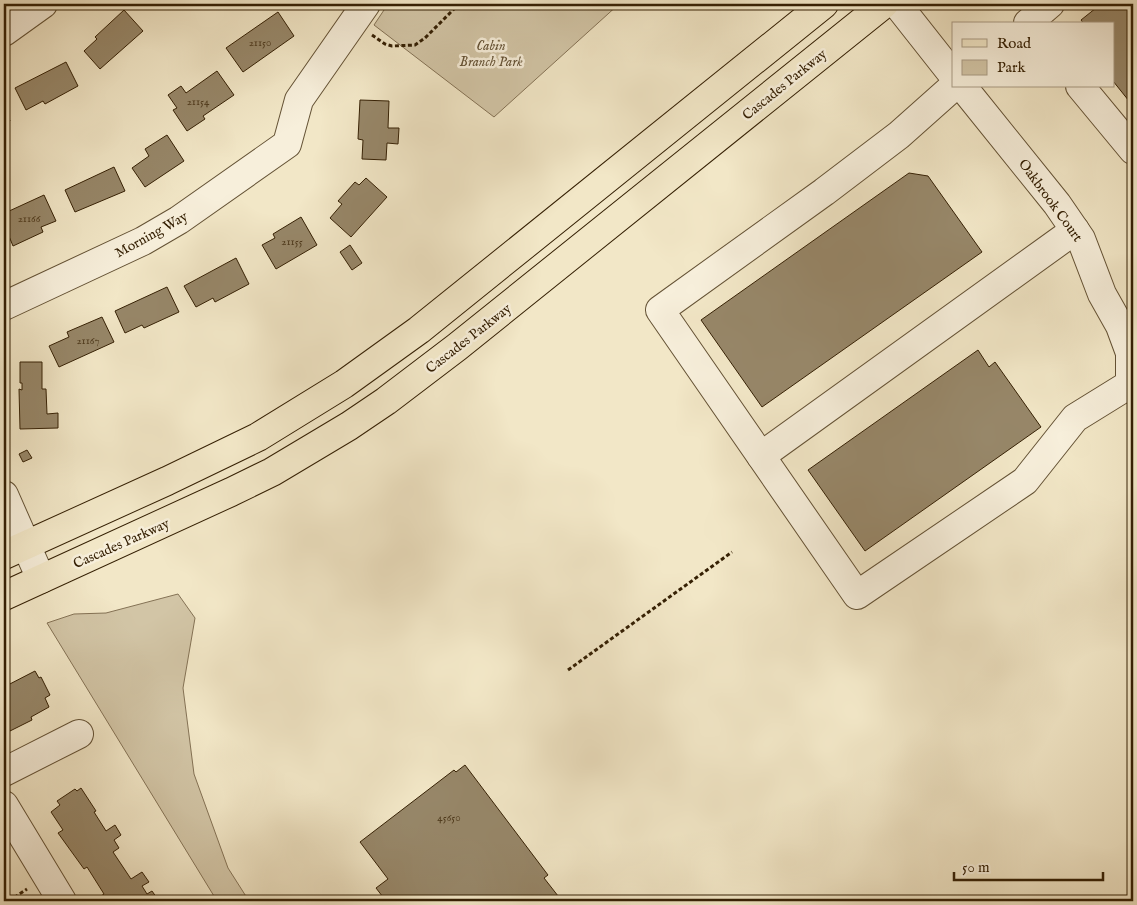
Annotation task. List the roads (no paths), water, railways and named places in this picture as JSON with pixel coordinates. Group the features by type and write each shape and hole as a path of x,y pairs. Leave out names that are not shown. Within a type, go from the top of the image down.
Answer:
{"main road":[{"path":"15,550 167,481 258,437 344,384 420,330 824,4"},
{"name":"Cascades Parkway","path":"4,596 272,472 364,416 458,347 884,4"}],"street":[{"path":"4,32 43,4"},
{"name":"Morning Way","path":"4,306 143,241 180,220 287,144 299,100 366,4"},
{"path":"897,4 952,74"},
{"path":"1029,22 1050,4"},
{"path":"952,88 899,135 824,192 660,310 857,595 1025,481 1075,418 1132,385"},
{"name":"Oakbrook Court","path":"964,88 1014,149 1081,238 1102,294 1120,326 1130,353 1132,385"},
{"path":"1082,88 1133,150"},
{"path":"761,456 1075,230"},
{"path":"4,495 15,550 41,579"},
{"path":"4,772 79,734"},
{"path":"4,804 62,901"}],"park label":[{"name":"Cabin Branch Park","path":"491,54"}]}
